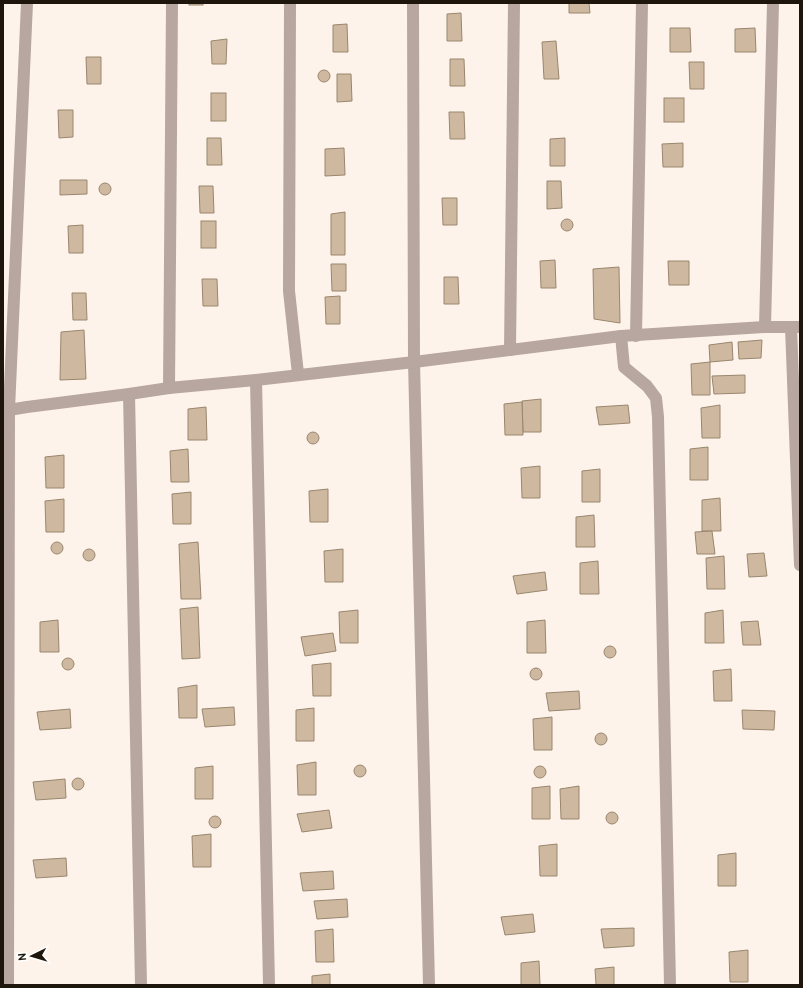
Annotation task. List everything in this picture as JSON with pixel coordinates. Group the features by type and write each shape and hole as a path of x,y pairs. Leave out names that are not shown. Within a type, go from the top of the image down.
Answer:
{"street":[{"path":"8,985 6,413 27,3"},
{"path":"169,388 172,3"},
{"path":"290,3 289,291 298,374"},
{"path":"413,3 414,362 429,985"},
{"path":"510,350 514,3"},
{"path":"636,336 642,3"},
{"path":"765,327 773,3"},
{"path":"6,413 27,406 169,388 256,380 298,374 414,362 621,336 765,327 795,327 800,565"},
{"path":"621,336 624,367 648,386 656,398 658,416 670,985"},
{"path":"256,380 269,985"},
{"path":"129,394 141,985"}],"building":[{"path":"189,3 203,3 203,5 189,5"},
{"path":"569,3 589,3 590,13 569,13"},
{"path":"461,13 462,41 447,41 447,14"},
{"path":"347,24 348,52 333,52 333,25"},
{"path":"670,28 690,28 691,52 670,52"},
{"path":"755,28 756,52 735,52 735,29"},
{"path":"227,39 226,64 212,64 211,41"},
{"path":"556,41 559,79 544,79 542,42"},
{"path":"86,57 101,57 101,84 87,84"},
{"path":"450,59 464,59 465,86 450,86"},
{"path":"689,62 704,62 704,89 690,89"},
{"path":"322,70 326,70 330,76 326,82 322,82 318,78 318,74"},
{"path":"337,74 351,74 352,101 337,102"},
{"path":"211,93 226,93 226,121 211,121"},
{"path":"664,98 684,98 684,122 664,122"},
{"path":"58,110 73,110 73,137 59,138"},
{"path":"449,112 464,112 465,139 450,139"},
{"path":"207,138 221,138 222,165 207,165"},
{"path":"565,138 565,166 550,166 550,139"},
{"path":"683,143 683,167 663,167 662,144"},
{"path":"344,148 345,175 325,176 325,149"},
{"path":"60,180 87,180 87,194 60,195"},
{"path":"547,181 561,181 562,208 547,209"},
{"path":"103,183 107,183 111,189 107,195 103,195 99,191 99,187"},
{"path":"199,186 213,186 214,213 200,213"},
{"path":"442,198 457,198 457,225 443,225"},
{"path":"345,212 345,255 331,255 331,214"},
{"path":"565,219 569,219 573,225 569,231 565,231 561,227 561,223"},
{"path":"201,221 216,221 216,248 201,248"},
{"path":"83,225 83,253 69,253 68,226"},
{"path":"555,260 556,288 541,288 540,261"},
{"path":"668,261 689,261 689,285 669,285"},
{"path":"331,264 346,264 346,291 332,291"},
{"path":"619,267 620,323 594,319 593,269"},
{"path":"444,277 458,277 459,304 444,304"},
{"path":"202,279 217,279 218,306 203,306"},
{"path":"72,293 86,293 87,320 73,320"},
{"path":"340,296 340,324 326,324 325,297"},
{"path":"84,330 86,379 60,380 61,332"},
{"path":"762,340 761,358 739,359 738,342"},
{"path":"732,342 733,360 710,362 709,345"},
{"path":"710,362 710,395 692,395 691,364"},
{"path":"745,375 745,393 714,394 712,376"},
{"path":"541,399 541,432 523,432 522,401"},
{"path":"522,402 523,435 505,435 504,404"},
{"path":"628,405 630,423 599,425 596,407"},
{"path":"720,405 720,438 702,438 701,408"},
{"path":"206,407 207,440 188,440 188,409"},
{"path":"311,432 315,432 319,438 315,444 311,444 307,440 307,436"},
{"path":"708,447 708,480 690,480 690,449"},
{"path":"188,449 189,482 171,482 170,451"},
{"path":"64,455 64,488 46,488 45,457"},
{"path":"540,466 540,498 522,498 521,468"},
{"path":"600,469 600,502 582,502 582,471"},
{"path":"328,489 328,522 310,522 309,491"},
{"path":"191,492 191,524 173,524 172,494"},
{"path":"720,498 721,531 702,531 702,500"},
{"path":"64,499 64,532 46,532 45,501"},
{"path":"594,515 595,547 576,547 576,517"},
{"path":"712,531 715,554 697,554 695,532"},
{"path":"55,542 59,542 63,548 59,554 55,554 51,550 51,546"},
{"path":"198,542 201,599 181,599 179,544"},
{"path":"87,549 91,549 95,555 91,561 87,561 83,557 83,553"},
{"path":"343,549 343,582 325,582 324,551"},
{"path":"764,553 767,576 749,577 747,554"},
{"path":"724,556 725,589 707,589 706,558"},
{"path":"598,561 599,594 580,594 580,563"},
{"path":"545,572 547,590 517,594 513,576"},
{"path":"198,607 200,658 182,659 180,609"},
{"path":"358,610 358,643 340,643 339,612"},
{"path":"723,610 724,643 705,643 705,613"},
{"path":"58,620 59,652 40,652 40,622"},
{"path":"545,620 546,653 527,653 527,622"},
{"path":"758,621 761,645 743,645 741,622"},
{"path":"333,633 336,651 305,656 301,637"},
{"path":"608,646 612,646 616,652 612,658 608,658 604,654 604,650"},
{"path":"66,658 70,658 74,664 70,670 66,670 62,666 62,662"},
{"path":"331,663 331,696 313,696 312,665"},
{"path":"534,668 538,668 542,674 538,680 534,680 530,676 530,672"},
{"path":"731,669 732,701 714,701 713,671"},
{"path":"197,685 197,718 179,718 178,688"},
{"path":"579,691 580,709 549,711 546,693"},
{"path":"234,707 235,725 205,727 202,709"},
{"path":"314,708 314,741 296,741 296,710"},
{"path":"70,709 71,728 40,730 37,712"},
{"path":"742,710 775,711 774,730 743,729"},
{"path":"552,717 552,750 534,750 533,719"},
{"path":"599,733 603,733 607,739 603,745 599,745 595,741 595,737"},
{"path":"316,762 316,795 298,795 297,765"},
{"path":"358,765 362,765 366,771 362,777 358,777 354,773 354,769"},
{"path":"213,766 213,799 195,799 195,768"},
{"path":"538,766 542,766 546,772 542,778 538,778 534,774 534,770"},
{"path":"76,778 80,778 84,784 80,790 76,790 72,786 72,782"},
{"path":"65,779 66,798 36,800 33,782"},
{"path":"550,786 550,819 532,819 532,788"},
{"path":"579,786 579,819 561,819 560,789"},
{"path":"329,810 332,828 302,832 297,814"},
{"path":"610,812 614,812 618,818 614,824 610,824 606,820 606,816"},
{"path":"213,816 217,816 221,822 217,828 213,828 209,824 209,820"},
{"path":"211,834 211,867 193,867 192,836"},
{"path":"557,844 557,876 540,876 539,846"},
{"path":"736,853 736,886 718,886 718,855"},
{"path":"66,858 67,876 36,878 33,860"},
{"path":"333,871 334,889 303,891 300,873"},
{"path":"347,899 348,917 317,919 314,901"},
{"path":"533,914 535,932 505,935 501,917"},
{"path":"634,928 634,946 604,948 601,929"},
{"path":"333,929 334,962 316,962 315,931"},
{"path":"748,950 748,982 730,982 729,952"},
{"path":"539,961 540,985 521,985 521,963"},
{"path":"614,967 614,985 596,985 595,969"},
{"path":"330,974 330,985 312,985 312,976"}]}
